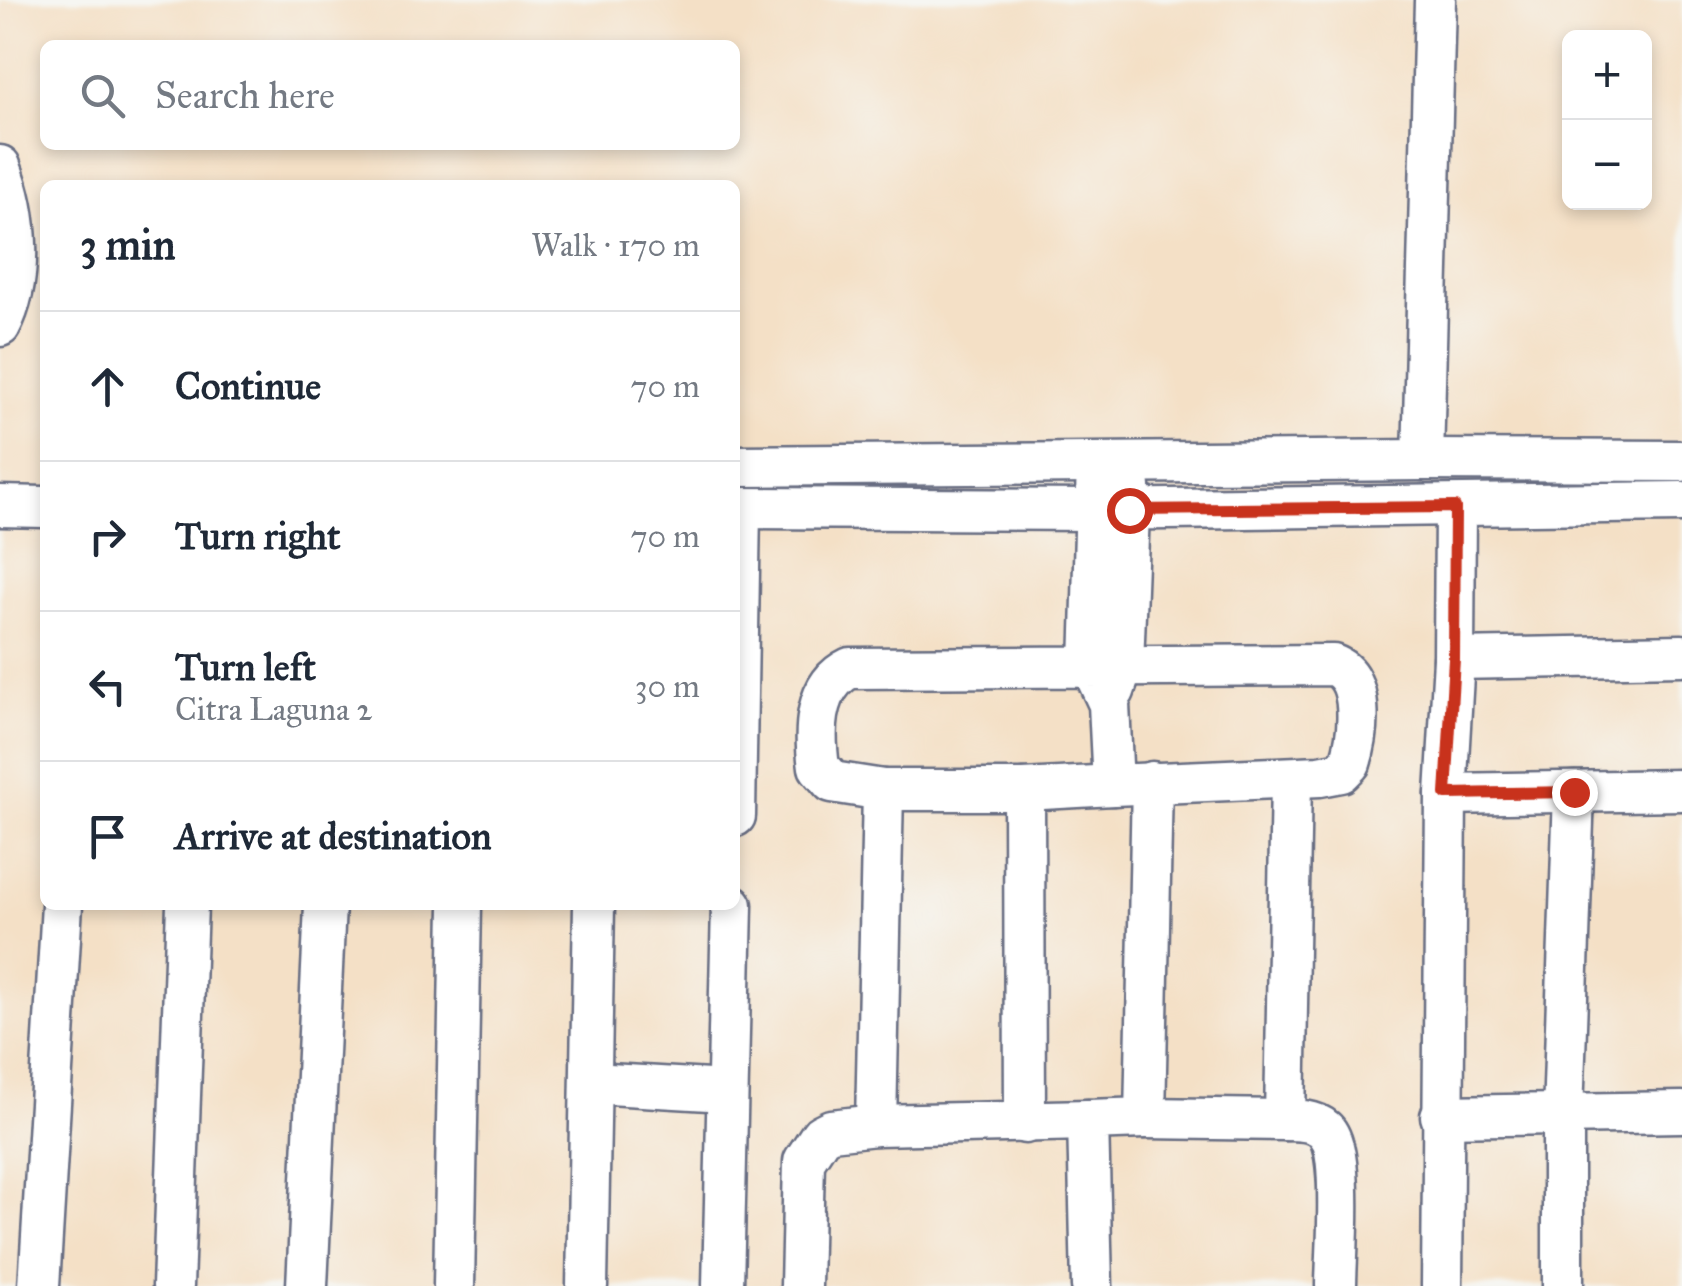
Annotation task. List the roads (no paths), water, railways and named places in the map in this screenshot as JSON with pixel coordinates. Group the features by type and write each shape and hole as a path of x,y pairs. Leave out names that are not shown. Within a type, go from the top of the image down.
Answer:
{"street":[{"path":"1423,460 1435,0"},
{"path":"0,166 12,218 16,276 10,307 0,326"},
{"path":"740,466 1682,461"},
{"path":"1114,464 1107,665 1109,704 1133,784 1145,1118"},
{"path":"740,508 1112,510 1682,502"},
{"path":"0,506 40,506"},
{"path":"1442,1286 1446,794 1454,659 1455,507"},
{"path":"1454,659 1682,655"},
{"path":"1332,665 1344,669 1356,688 1350,763 1342,772 1331,775 1290,779 1024,790 884,790 832,782 819,768 821,696 838,673 850,668 1332,665"},
{"path":"1285,1120 1290,779"},
{"path":"876,1125 884,790"},
{"path":"1024,790 1025,1123"},
{"path":"1446,794 1682,790"},
{"path":"1563,1286 1563,1116 1574,792"},
{"path":"38,1286 62,910"},
{"path":"173,1286 187,910"},
{"path":"308,1286 325,910"},
{"path":"454,1286 461,910"},
{"path":"587,1286 594,910"},
{"path":"722,1286 732,910"},
{"path":"592,1084 726,1091"},
{"path":"1441,1116 1682,1112"},
{"path":"801,1286 804,1161 815,1141 831,1130 876,1125 1145,1118 1317,1124 1332,1138 1336,1171 1336,1286"},
{"path":"1088,1120 1092,1286"}]}
